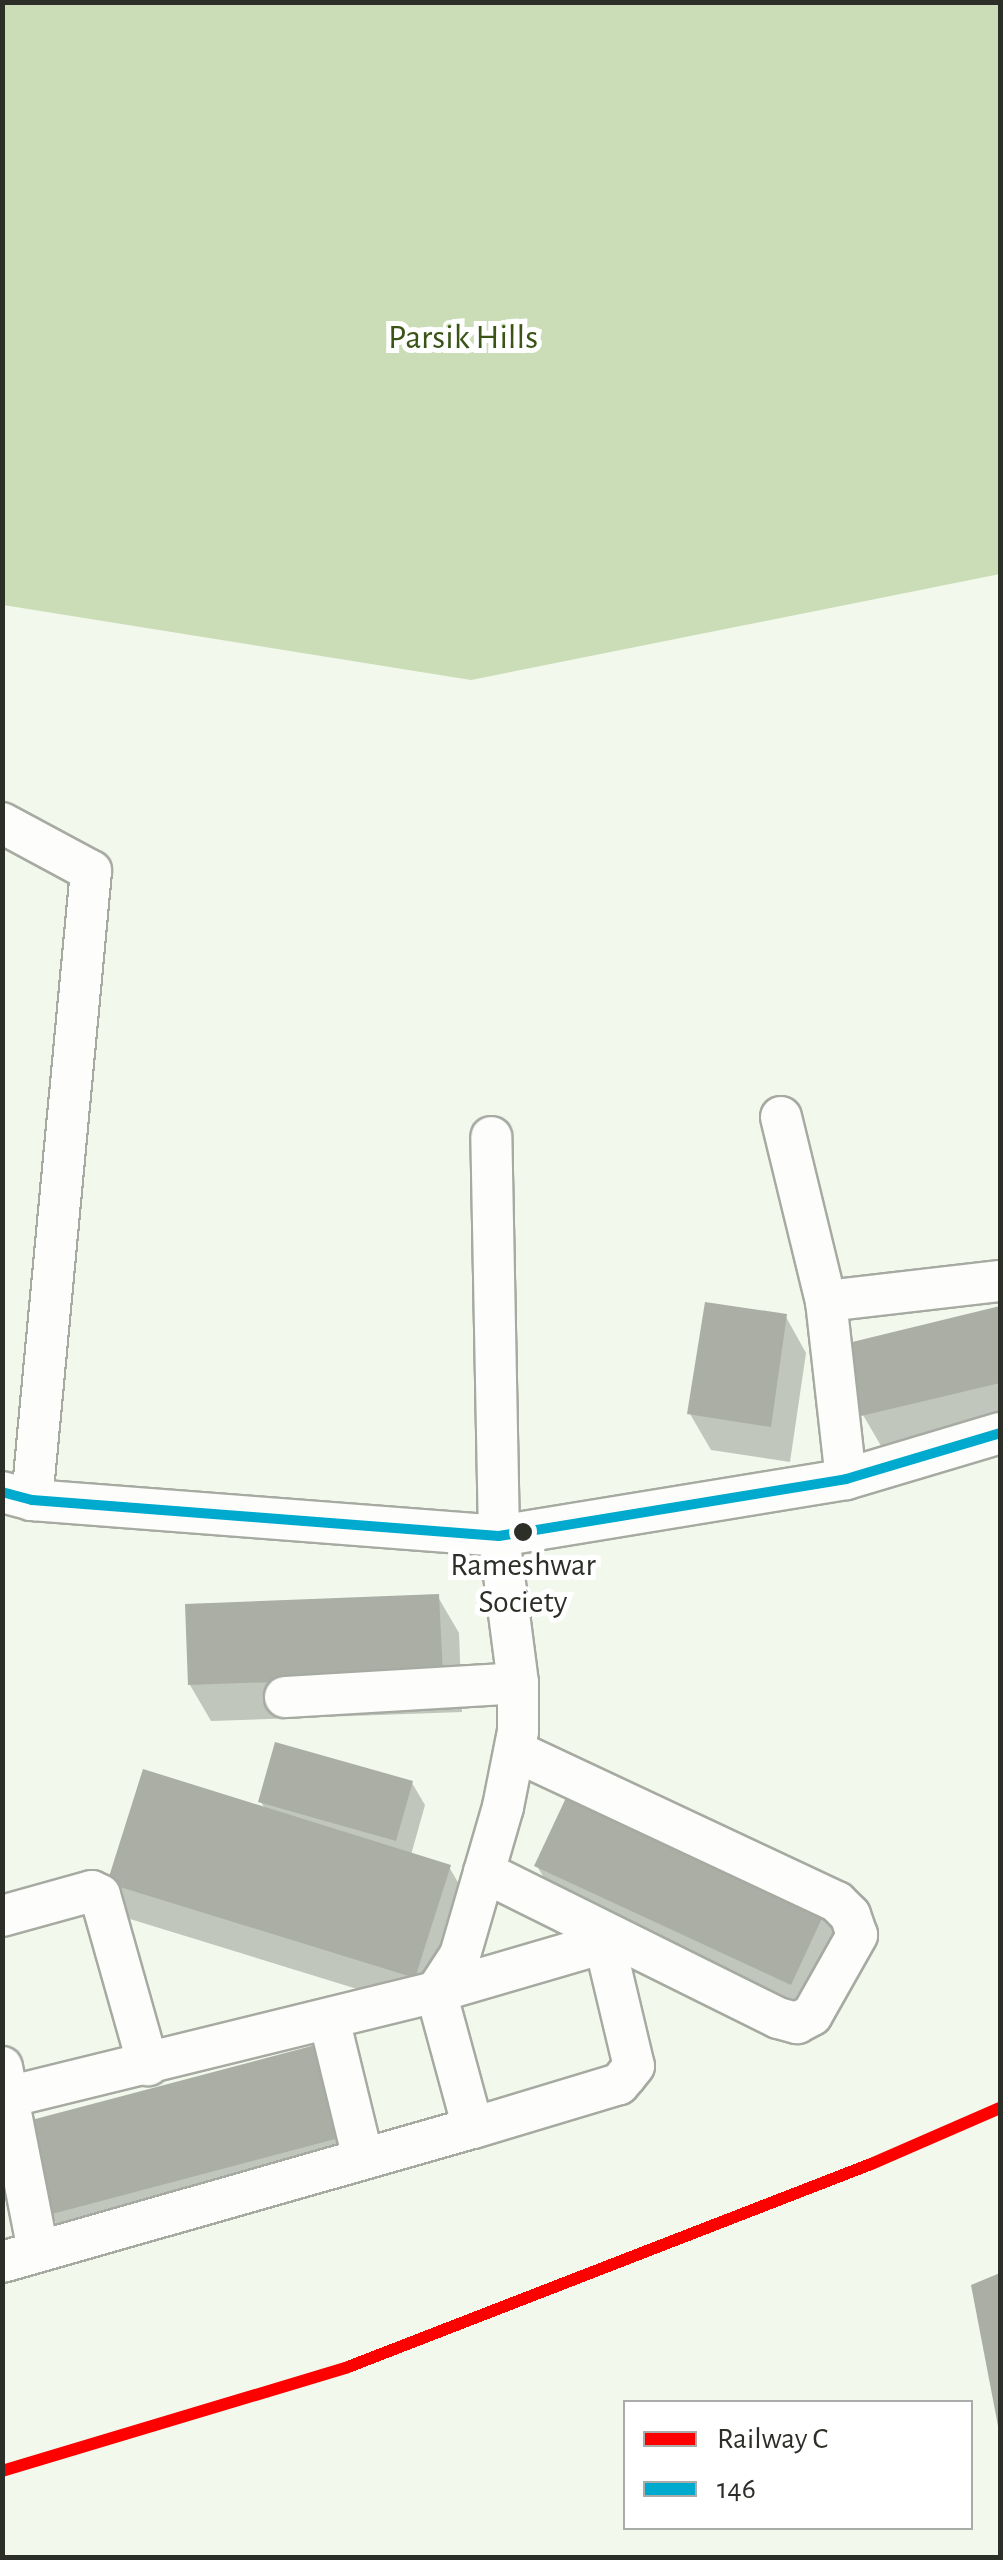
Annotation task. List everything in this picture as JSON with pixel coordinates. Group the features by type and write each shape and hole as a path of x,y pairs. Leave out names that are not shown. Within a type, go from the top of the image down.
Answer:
{"street":[{"path":"2,824 92,871 18,1496 499,1536 846,1479 1000,1433"},
{"path":"781,1117 826,1301 846,1479"},
{"path":"472,2128 436,1992 460,1956 515,1751 518,1683 499,1536 491,1136"},
{"path":"826,1301 1000,1281"},
{"path":"285,1697 518,1683"},
{"path":"484,1872 778,2018 797,2023 812,2016 857,1935 850,1915 836,1902 515,1751"},
{"path":"2,1916 92,1891 100,1895 148,2065"},
{"path":"592,1946 608,1953 634,2066 619,2084 20,2257 5,2082 148,2065 436,1992 592,1946"},
{"path":"329,2019 363,2159"}],"green space":[{"name":"Parsik Hills","path":"2,3 1000,3 1000,574 471,680 3,605"}],"building":[{"path":"705,1302 787,1314 771,1427 687,1414"},
{"path":"1000,1306 1000,1383 861,1416 844,1344"},
{"path":"439,1594 443,1676 188,1685 185,1604"},
{"path":"275,1742 413,1781 396,1841 258,1802"},
{"path":"143,1769 451,1865 415,1978 107,1883"},
{"path":"572,1785 829,1903 791,1985 534,1866"},
{"path":"319,2044 343,2137 48,2215 24,2122"},
{"path":"1000,2273 1000,2431 999,2431 971,2285"}],"rail line":[{"name":"C","path":"2,2471 348,2367 871,2164 1000,2108"}],"transit line":[{"name":"146","path":"2,1492 32,1500 499,1536 846,1479 1000,1433"}],"place":[{"name":"Rameshwar Society","path":"523,1532"}]}
